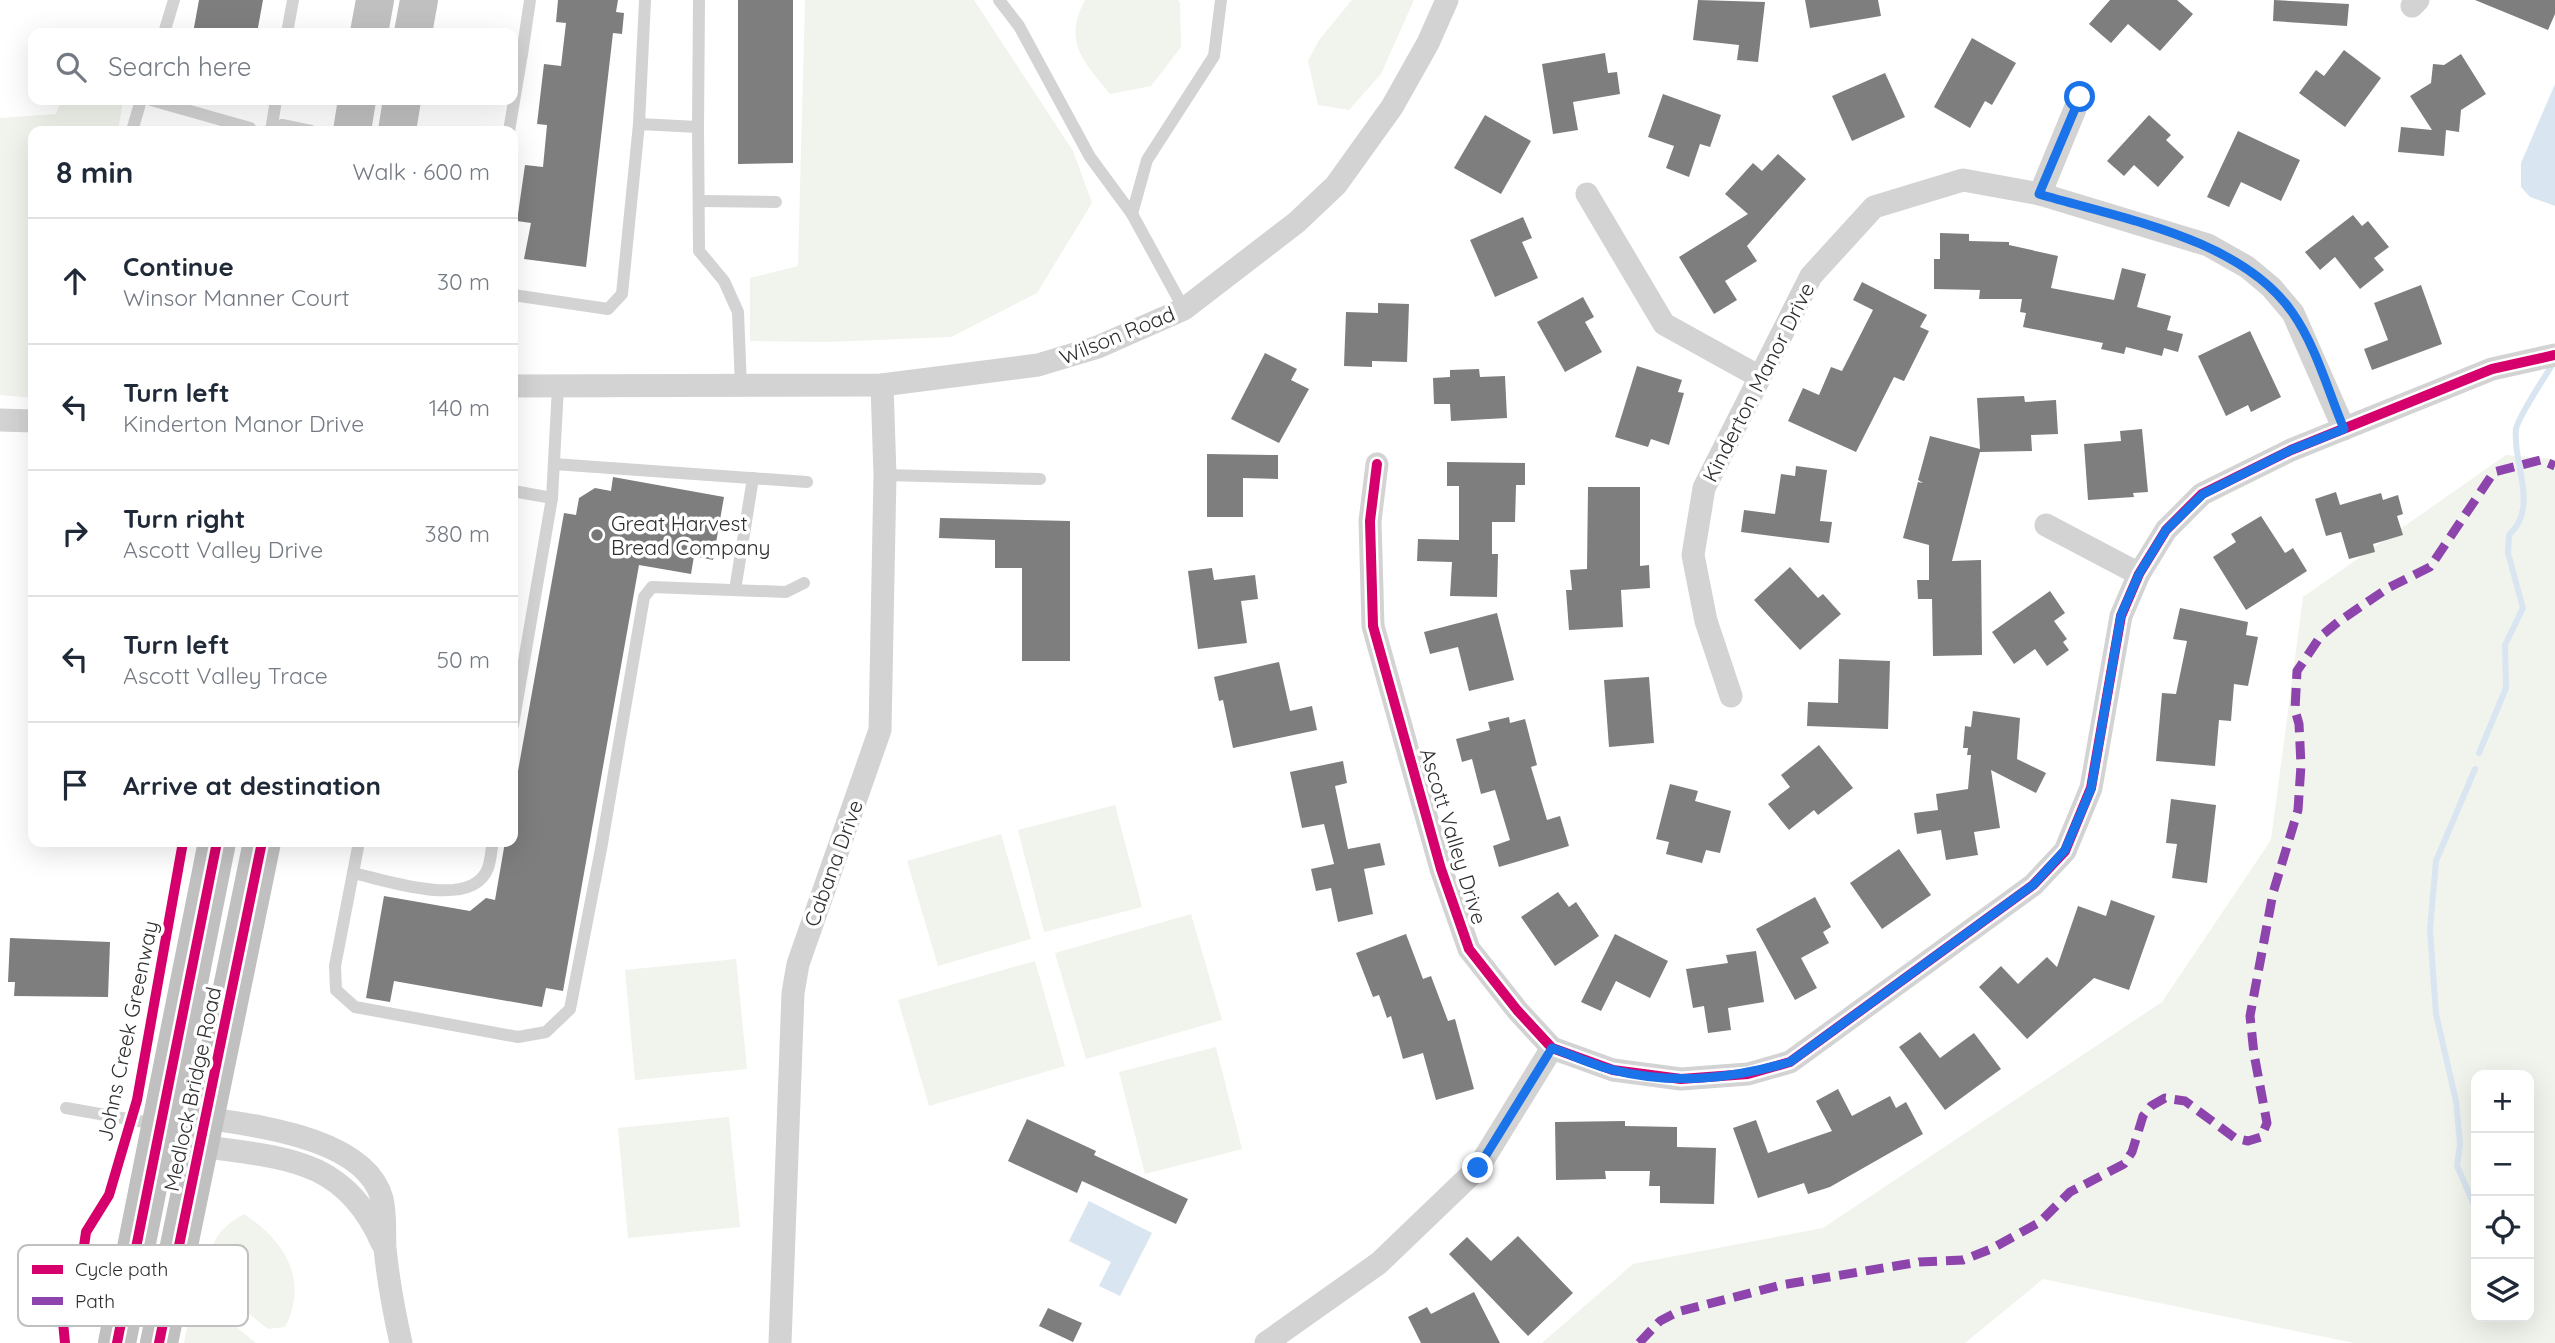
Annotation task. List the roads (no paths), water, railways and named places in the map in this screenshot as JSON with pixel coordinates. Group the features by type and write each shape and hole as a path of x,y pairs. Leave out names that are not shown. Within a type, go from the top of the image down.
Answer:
{"highway":[{"path":"370,28 375,0"},
{"path":"414,28 419,0"},
{"path":"353,126 356,105"},
{"path":"398,126 401,105"},
{"name":"Medlock Bridge Road","path":"137,1245 217,847"},
{"path":"203,1132 190,1112 184,1080 215,947 257,847"},
{"path":"161,1245 173,1188 174,1159 162,1125"},
{"name":"Medlock Bridge Road","path":"179,1245 203,1132"}],"street":[{"name":"Wilson Road","path":"518,386 881,385 1038,365 1097,347 1184,309 1297,222 1336,185 1392,107 1429,43 1447,0"},
{"path":"2039,194 2080,97"},
{"name":"Kinderton Manor Drive","path":"1731,696 1706,621 1693,555 1704,488 1758,376 1811,276 1874,207 1962,180 2039,194 2207,245 2247,267 2272,287 2293,313 2344,429"},
{"path":"1587,194 1664,324 1758,376"},
{"name":"Ascott Valley Drive","path":"1377,464 1370,521 1373,626 1441,869 1469,949 1517,1010 1552,1048 1613,1070 1681,1079 1748,1074 1790,1062 2033,885 2065,850 2091,789 2121,615 2139,574 2166,530 2203,494 2291,450 2492,369 2555,355"},
{"name":"Cabana Drive","path":"780,1343 793,993 808,929 880,730 885,475 881,385"},
{"path":"0,420 28,421"},
{"path":"2046,525 2139,574"},
{"path":"1266,1343 1379,1263 1478,1168 1552,1048"},
{"path":"203,1132 293,1133 348,1157 371,1180 382,1198 386,1252 401,1343"},
{"path":"203,1132 313,1166 346,1188 366,1213 386,1252"},
{"path":"288,1158 293,1133"}],"lane":[{"path":"165,28 173,0"},
{"path":"288,28 293,0"},
{"path":"518,49 530,0"},
{"path":"518,296 608,309 622,295 639,124 645,0"},
{"path":"699,0 699,251 724,281 738,312 741,387"},
{"path":"999,0 1019,26 1090,157 1132,214 1184,309"},
{"path":"1132,214 1147,160 1214,55 1216,2"},
{"path":"133,126 140,105"},
{"path":"168,105 240,126"},
{"path":"273,126 275,105"},
{"path":"510,126 512,105"},
{"path":"639,124 698,127"},
{"path":"699,201 776,202"},
{"path":"518,696 552,498 558,387"},
{"path":"554,464 807,482"},
{"path":"885,475 1040,480"},
{"path":"735,590 753,478"},
{"path":"518,492 552,498"},
{"path":"358,847 335,966 336,990 355,1007 518,1037 546,1032 570,1009 601,849 644,597 652,587 786,592 804,583"},
{"path":"353,873 444,892 468,889 488,871 492,847"},
{"path":"66,1108 162,1125"}],"waterway":[{"path":"2479,753 2506,688 2505,645 2523,608 2508,553 2509,535 2518,524 2524,498 2516,429 2554,362"},
{"path":"2471,1198 2457,1166 2460,1144 2456,1101 2436,1014 2430,929 2436,861 2475,769"}],"place":[{"name":"Great Harvest Bread Company","path":"597,535"}]}
